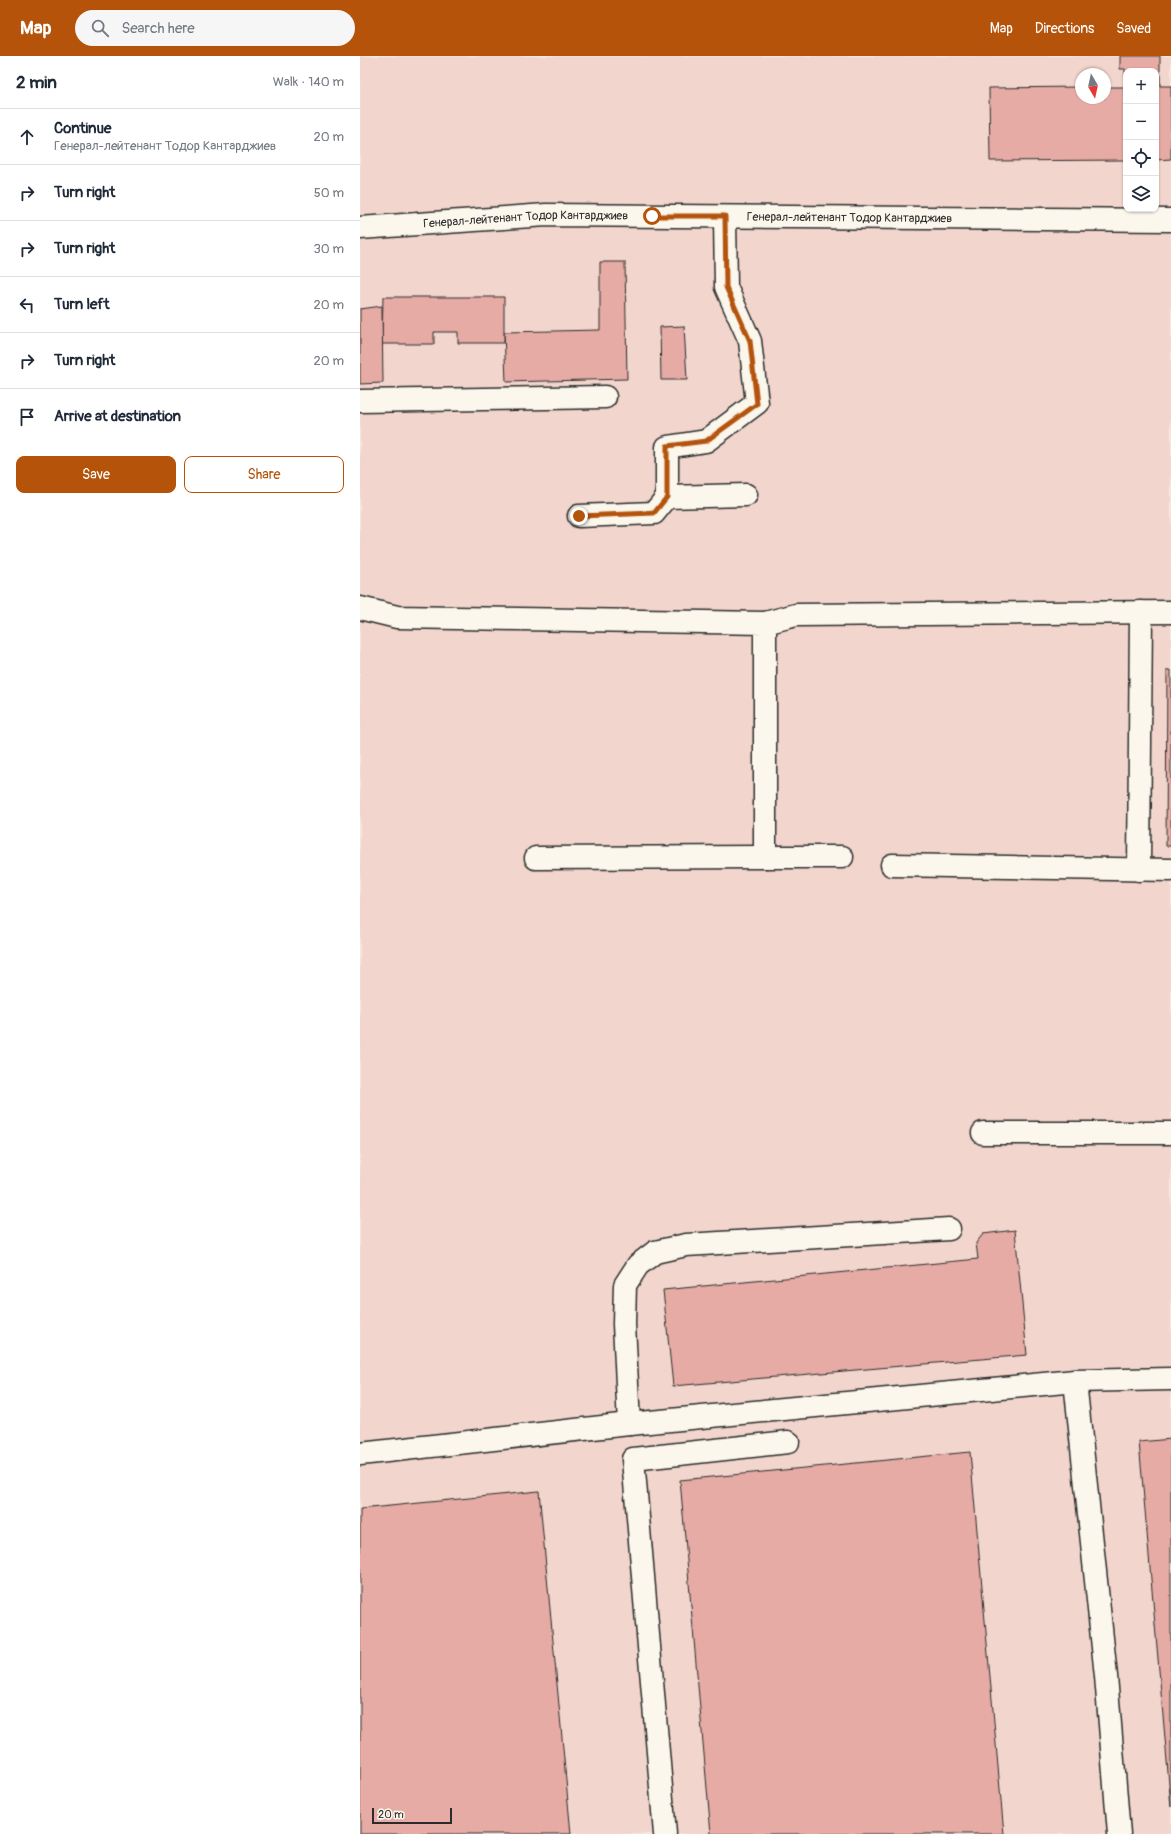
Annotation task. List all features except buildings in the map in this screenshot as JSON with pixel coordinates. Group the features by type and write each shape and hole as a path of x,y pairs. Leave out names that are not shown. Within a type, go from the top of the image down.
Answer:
{"street":[{"name":"Генерал-лейтенант Тодор Кантарджиев","path":"360,228 546,215 1171,220"},
{"path":"579,516 654,513 667,497 667,446 706,441 757,404 750,341 726,287 725,216"},
{"path":"360,400 605,397"},
{"path":"667,497 746,495"},
{"path":"360,608 398,617 765,623 796,616 1171,612"},
{"path":"1139,870 1141,612"},
{"path":"765,623 765,856"},
{"path":"536,858 765,856 842,857"},
{"path":"892,865 1171,870"},
{"path":"983,1133 1171,1133"},
{"path":"629,1424 624,1324 625,1285 638,1265 655,1252 686,1245 949,1229"},
{"path":"360,1454 629,1424 1075,1381 1171,1379"},
{"path":"1075,1381 1106,1676 1119,1834"},
{"path":"665,1834 633,1459 788,1442"}],"shaded area":[{"path":"360,56 1171,56 1171,1834 360,1834"}],"route":[{"path":"579,516 654,513 667,497 667,446 706,441 757,404 750,341 726,287 725,216 652,216"}]}
